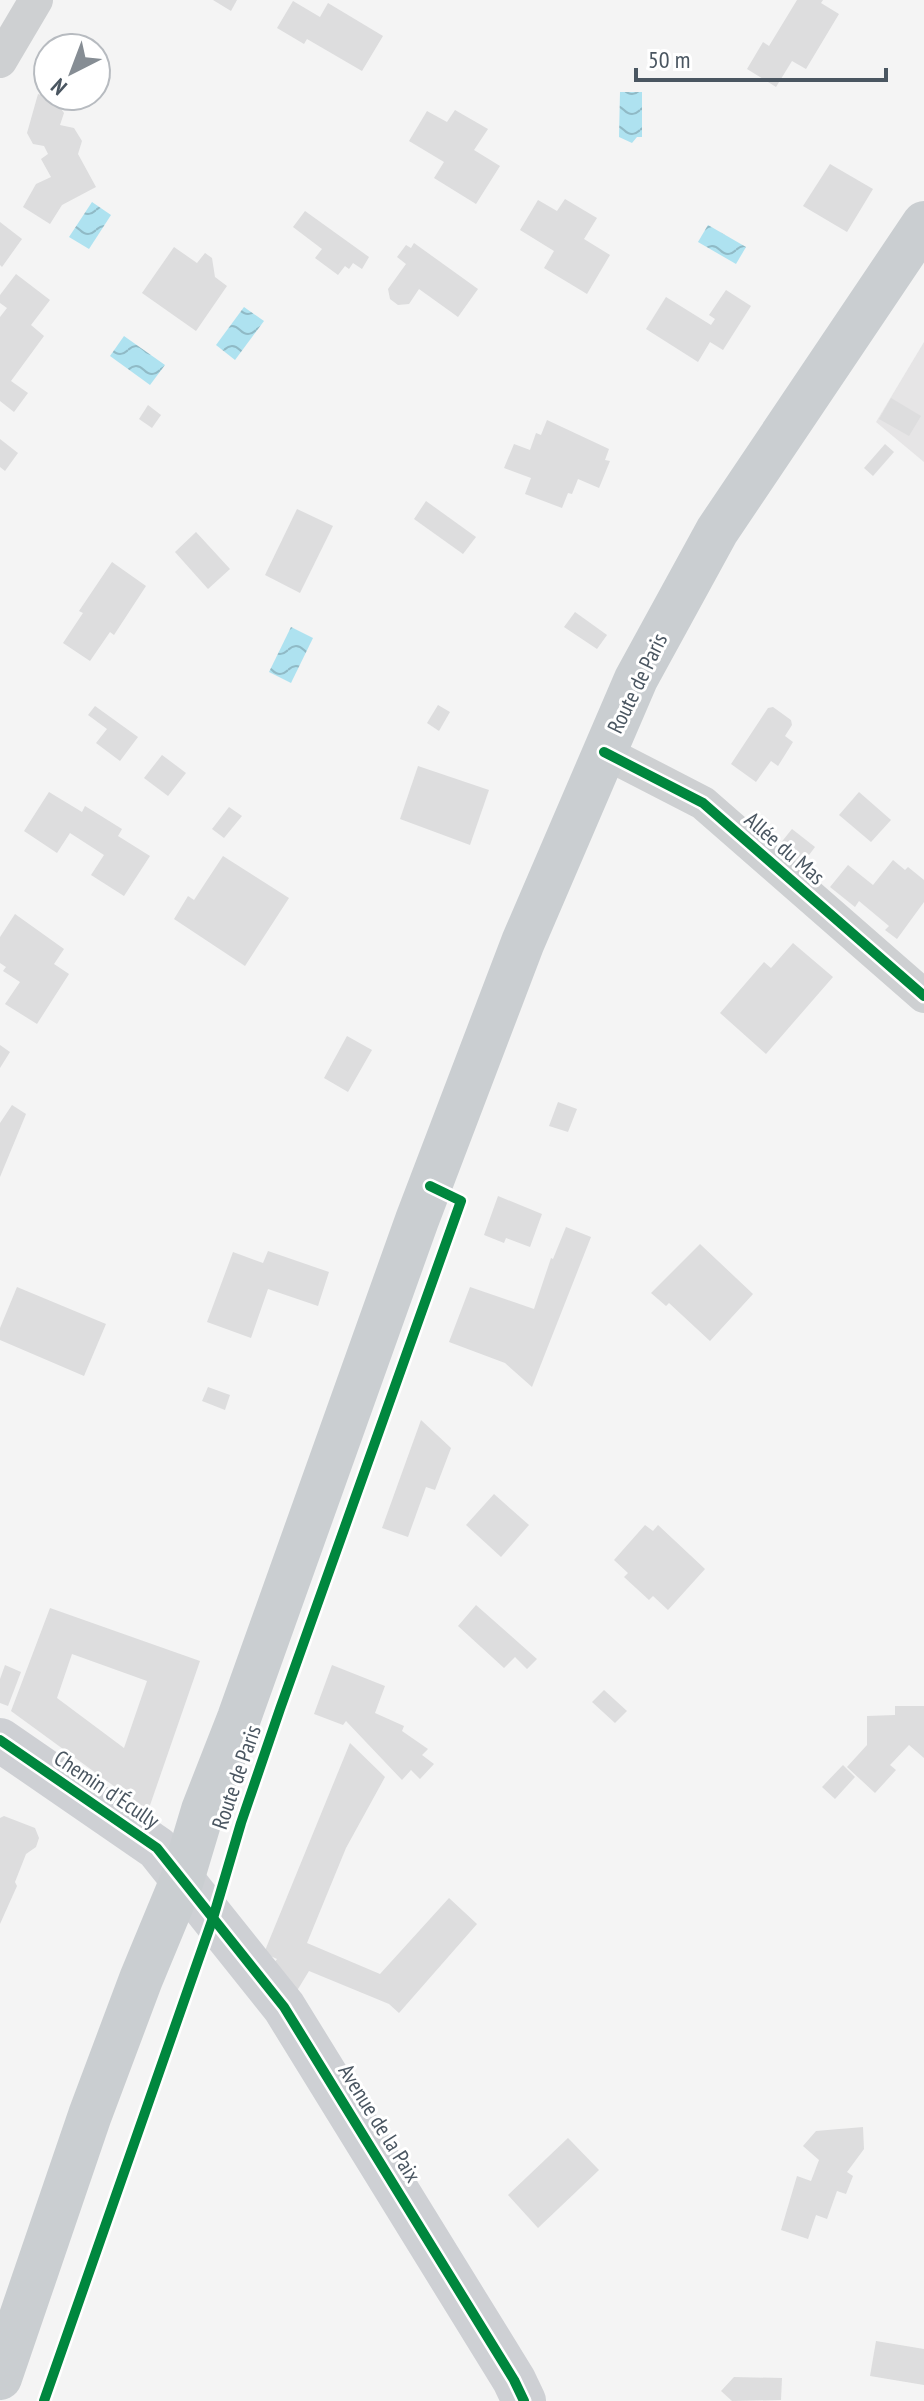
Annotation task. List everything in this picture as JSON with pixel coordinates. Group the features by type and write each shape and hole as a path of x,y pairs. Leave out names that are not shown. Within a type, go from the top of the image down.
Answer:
{"main road":[{"name":"Route de Paris","path":"0,2378 95,2100 182,1880 203,1810 239,1718 417,1220 523,942 604,752 636,679 717,531 924,223"}],"street":[{"path":"0,61 36,0"},
{"name":"Allée du Mas","path":"604,752 703,803 924,996"},
{"name":"Chemin d'Écully","path":"0,1740 157,1848 182,1880"},
{"name":"Avenue de la Paix","path":"182,1880 284,2007 524,2401"}],"shaded area":[{"path":"924,342 924,462 876,422"}],"water":[{"path":"620,92 642,92 642,137 637,137 632,143 619,137"},
{"path":"92,202 111,215 89,249 69,237"},
{"path":"708,225 746,247 736,264 698,242"},
{"path":"244,307 264,321 235,360 216,345"},
{"path":"124,336 165,365 150,385 110,356"},
{"path":"291,627 313,638 291,683 269,672"}],"building":[{"path":"213,0 237,0 231,11"},
{"path":"797,0 823,0 821,3 839,14 806,69 792,61 776,87 747,69 763,42 769,46"},
{"path":"293,1 320,17 328,3 383,36 362,71 307,39 304,44 277,28"},
{"path":"455,110 488,129 474,150 500,166 476,204 434,178 444,162 409,141 427,111 447,122"},
{"path":"33,112 63,112 60,125 74,128 82,141 78,154 96,187 62,205 50,224 23,207 36,184 51,177 41,159 48,154 44,146 33,144 27,133"},
{"path":"830,164 873,189 847,232 803,206"},
{"path":"565,199 597,218 584,239 610,255 587,294 544,268 554,251 520,230 538,200 557,211"},
{"path":"305,211 369,257 362,269 353,263 349,269 345,266 338,275 315,258 322,249 293,227"},
{"path":"0,222 22,239 2,267 0,265"},
{"path":"414,243 478,289 458,317 419,289 409,304 398,305 390,299 388,289 406,264 397,257 406,245 411,248"},
{"path":"174,247 197,263 205,253 212,258 215,277 227,286 196,331 142,293"},
{"path":"16,274 50,300 31,325 44,336 11,381 28,393 14,412 0,401 0,317 7,308 0,303 0,295"},
{"path":"726,290 751,306 723,350 710,342 698,362 646,329 666,297 711,325 715,319 709,315"},
{"path":"891,398 921,416 909,436 879,419"},
{"path":"148,405 161,415 152,428 139,419"},
{"path":"547,420 609,449 605,460 610,461 599,488 578,479 562,508 525,494 531,478 504,468 514,444 530,450 536,433 541,435"},
{"path":"0,439 18,453 5,471 0,467"},
{"path":"885,444 894,452 873,476 864,468"},
{"path":"426,501 476,537 463,554 414,519"},
{"path":"297,509 333,526 300,593 265,575"},
{"path":"196,532 230,569 208,589 175,552"},
{"path":"112,562 146,586 114,635 110,632 90,661 63,643 83,613 79,611"},
{"path":"575,612 607,635 597,649 564,627"},
{"path":"438,705 450,712 439,731 427,723"},
{"path":"95,706 138,737 120,761 96,743 107,729 88,715"},
{"path":"773,707 791,720 792,725 785,736 793,742 778,766 771,761 756,782 731,764 768,708"},
{"path":"162,755 186,773 168,796 144,778"},
{"path":"418,766 489,790 470,845 400,819"},
{"path":"49,792 82,812 85,806 122,829 118,836 150,856 124,896 91,875 104,855 70,833 57,853 24,831"},
{"path":"859,792 891,820 871,842 839,815"},
{"path":"229,807 242,816 224,838 212,829"},
{"path":"792,829 815,847 803,863 783,866 771,855"},
{"path":"223,856 289,898 245,966 174,919 188,896 194,900"},
{"path":"893,860 924,880 924,902 897,939 885,930 889,926 859,901 855,907 830,887 848,865 873,885"},
{"path":"15,914 64,949 54,964 69,974 37,1024 5,1004 20,982 3,971 6,967 0,963 0,937"},
{"path":"793,943 833,977 766,1054 720,1013 764,962 771,968"},
{"path":"347,1036 372,1050 348,1092 324,1078"},
{"path":"0,1045 10,1052 0,1068"},
{"path":"558,1102 577,1109 568,1132 549,1126"},
{"path":"12,1105 26,1114 0,1177 0,1123"},
{"path":"498,1196 542,1214 530,1247 506,1238 504,1243 484,1235"},
{"path":"566,1227 591,1237 532,1387 505,1363 449,1342 470,1287 534,1309 551,1258"},
{"path":"700,1244 753,1294 710,1341 669,1303 666,1306 651,1293"},
{"path":"268,1251 329,1272 318,1306 268,1289 251,1338 207,1322 233,1252 263,1263"},
{"path":"17,1287 106,1324 84,1376 0,1340 0,1328"},
{"path":"208,1387 230,1395 225,1410 202,1401"},
{"path":"421,1420 451,1448 435,1490 426,1487 408,1537 382,1528"},
{"path":"494,1494 529,1525 501,1557 466,1525"},
{"path":"645,1525 653,1531 658,1525 705,1569 668,1610 653,1596 649,1600 624,1577 628,1573 614,1560"},
{"path":"476,1605 537,1659 527,1669 515,1657 504,1668 458,1626"},
{"path":"50,1608 200,1661 148,1811 11,1711","holes":["72,1654 147,1681 124,1748 57,1698"]},
{"path":"5,1665 21,1672 8,1706 0,1703 0,1679"},
{"path":"332,1665 385,1686 375,1713 404,1726 402,1731 428,1749 422,1755 434,1764 420,1779 411,1770 402,1780 346,1721 343,1725 314,1714"},
{"path":"604,1690 627,1711 615,1723 592,1702"},
{"path":"895,1706 924,1706 924,1758 909,1745 890,1765 896,1770 875,1793 847,1767 867,1745 867,1716 895,1715"},
{"path":"350,1743 385,1777 346,1848 307,1943 380,1974 449,1898 477,1924 399,2013 389,2004 309,1971 295,1994 271,1967 277,1959 264,1953"},
{"path":"843,1765 855,1777 835,1799 822,1787"},
{"path":"4,1816 35,1828 39,1838 36,1847 26,1854 15,1882 17,1886 0,1924 0,1818"},
{"path":"863,2127 864,2149 847,2172 853,2176 846,2194 837,2191 827,2219 816,2215 808,2239 781,2230 797,2176 811,2181 819,2160 803,2146 816,2131"},
{"path":"568,2138 599,2170 538,2228 508,2195"},
{"path":"876,2341 924,2349 924,2385 870,2376"},
{"path":"734,2377 782,2378 781,2400 732,2401 721,2391"}],"cycle path":[{"path":"604,752 703,803 924,996"},
{"path":"44,2401 213,1918 280,1709 461,1201 430,1186"},
{"path":"0,1740 157,1848 284,2007 524,2401"}]}
